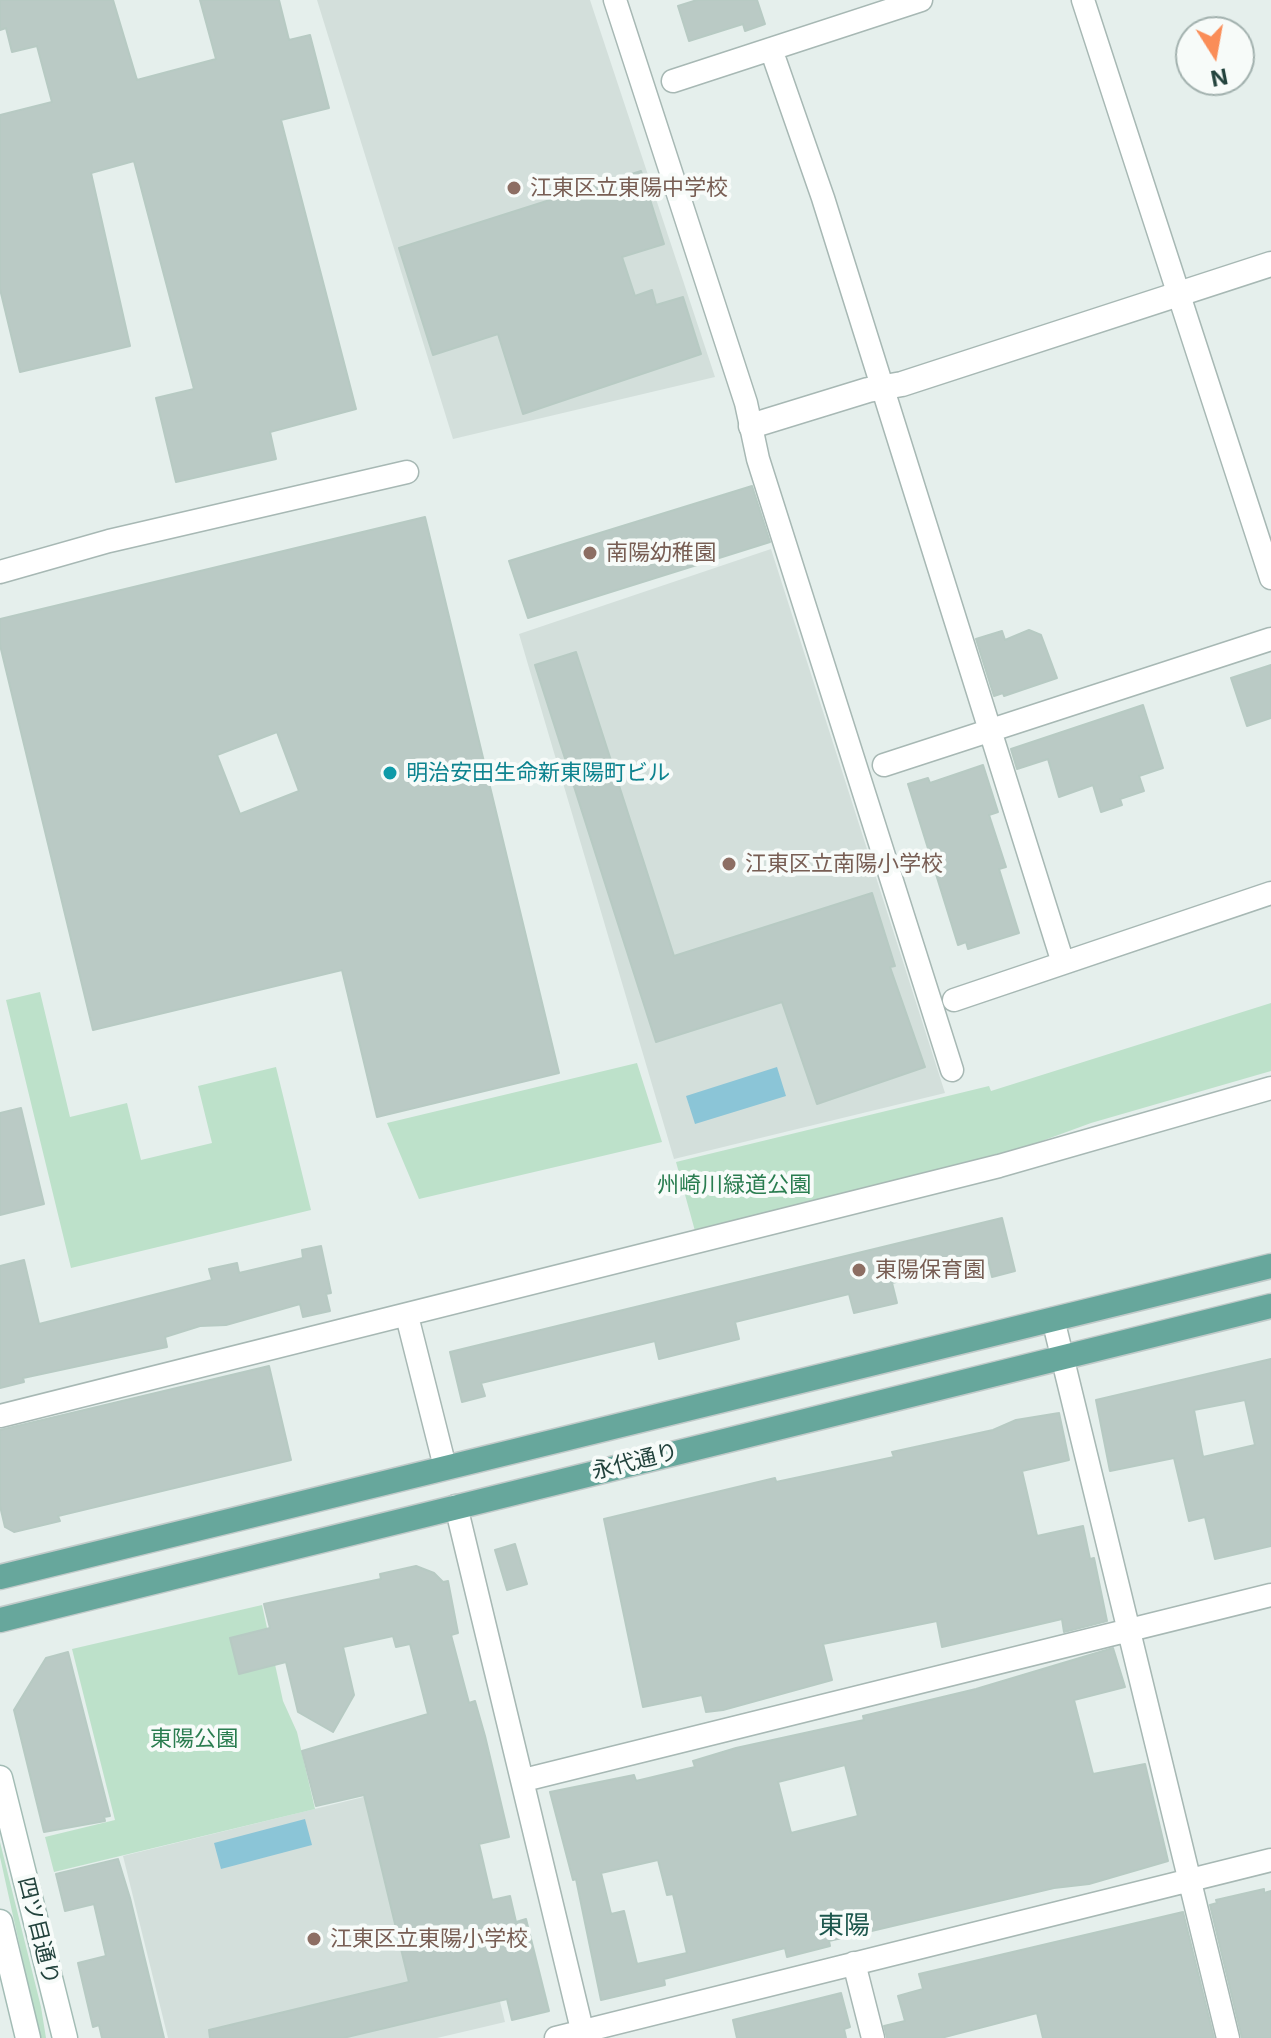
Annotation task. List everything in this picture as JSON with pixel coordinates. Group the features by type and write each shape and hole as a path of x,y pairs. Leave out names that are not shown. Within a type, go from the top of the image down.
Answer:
{"main road":[{"name":"永代通り","path":"0,1577 1271,1266"},
{"name":"永代通り","path":"0,1620 1271,1306"}],"street":[{"path":"615,0 952,1070"},
{"path":"673,81 921,0"},
{"path":"1083,0 1271,578"},
{"path":"771,49 823,198 1063,963"},
{"path":"751,426 868,390 883,390 1271,264"},
{"path":"0,572 109,541 407,472"},
{"path":"884,765 1271,639"},
{"path":"954,1000 1271,893"},
{"path":"0,1416 999,1166 1271,1088"},
{"path":"407,1316 445,1467"},
{"path":"1053,1319 1228,2038"},
{"path":"456,1506 583,2035"},
{"path":"524,1780 1271,1595"},
{"name":"四ツ目通り","path":"0,1778 65,2038"},
{"path":"556,2038 583,2035 854,1963 1271,1860"},
{"name":"四ツ目通り","path":"1,1928 28,2038"},
{"path":"854,1963 873,2038"}],"shaded area":[{"name":"江東区立東陽中学校","path":"317,0 590,0 715,377 453,439"},
{"name":"江東区立南陽小学校","path":"771,549 945,1093 674,1159 519,634"},
{"name":"江東区立東陽小学校","path":"445,1777 505,2022 437,2038 168,2038 123,1856"}],"green space":[{"path":"40,992 70,1117 127,1103 141,1160 212,1143 198,1086 276,1067 311,1210 71,1268 6,1000"},
{"name":"州崎川緑道公園","path":"1271,1003 1271,1071 1091,1123 1001,1156 695,1231 676,1162 989,1086 991,1091"},
{"path":"637,1063 662,1142 419,1199 387,1123"},
{"name":"東陽公園","path":"262,1605 283,1701 297,1732 315,1809 54,1872 45,1837 115,1820 72,1649"},
{"path":"0,1842 46,2038 40,2038 0,1857"}],"water":[{"path":"777,1067 786,1096 695,1124 686,1096"},
{"path":"305,1819 312,1845 221,1869 214,1843"}],"building":[{"path":"0,0 113,0 137,80 216,59 200,0 279,0 289,40 310,35 329,108 281,120 356,409 270,432 276,459 176,482 156,398 194,389 134,161 91,173 130,346 20,372 0,289 0,115 52,102 37,46 12,52 6,28 0,30"},
{"path":"697,0 757,0 765,24 745,31 743,24 689,41 678,6"},
{"path":"641,171 664,244 622,257 635,296 652,290 656,305 683,297 701,354 523,414 498,334 433,355 399,248"},
{"path":"752,486 770,542 528,618 509,561"},
{"name":"明治安田生命新東陽町ビル","path":"425,517 559,1073 377,1117 342,970 93,1030 0,645 0,619","holes":["277,732 299,791 240,814 217,755"]},
{"path":"1029,630 1041,635 1057,678 1004,696 1003,693 994,696 976,639 1002,631 1005,640"},
{"path":"576,652 674,956 872,893 895,966 890,967 925,1067 817,1104 782,1002 656,1042 535,665"},
{"path":"1271,665 1271,718 1247,726 1231,678"},
{"path":"1143,705 1163,768 1139,776 1144,791 1120,799 1122,805 1101,812 1093,785 1059,797 1048,759 1017,769 1011,749"},
{"path":"983,765 998,812 989,815 1006,867 999,869 1019,933 968,949 966,942 958,945 908,784 928,778 930,783"},
{"path":"21,1108 44,1204 0,1215 0,1113"},
{"path":"1002,1218 1015,1271 992,1277 988,1259 892,1283 897,1303 854,1313 849,1294 735,1322 739,1339 659,1359 655,1341 481,1383 485,1396 462,1402 450,1352"},
{"path":"321,1246 331,1293 326,1294 330,1311 303,1317 300,1304 226,1325 200,1326 165,1337 167,1347 23,1378 24,1382 0,1388 0,1266 24,1260 39,1324 212,1280 209,1269 237,1263 239,1273 303,1258 302,1250"},
{"path":"1271,1359 1271,1546 1215,1559 1205,1517 1189,1521 1174,1458 1110,1471 1096,1400","holes":["1245,1400 1255,1445 1203,1457 1194,1410"]},
{"path":"269,1366 291,1460 58,1516 60,1521 14,1532 5,1527 0,1506 0,1430"},
{"path":"1059,1413 1069,1460 1022,1471 1037,1536 1083,1526 1090,1559 1094,1558 1107,1621 1064,1632 1062,1619 942,1647 937,1621 823,1644 832,1680 723,1710 706,1712 702,1695 643,1707 604,1519 775,1478 776,1482 894,1457 892,1452 993,1430 1016,1420"},
{"path":"515,1544 527,1584 507,1590 495,1550"},
{"path":"416,1566 434,1573 443,1582 448,1581 458,1633 451,1635 469,1703 475,1701 509,1837 479,1844 492,1900 510,1896 516,1922 526,1919 549,2011 512,2020 507,1999 343,2038 210,2038 209,2030 409,1982 364,1795 316,1806 302,1751 428,1714 410,1644 396,1647 393,1636 343,1647 354,1695 333,1732 298,1712 286,1662 239,1674 230,1638 270,1628 264,1604 381,1579 380,1574"},
{"path":"1113,1648 1125,1687 1074,1700 1093,1774 1145,1764 1168,1861 1089,1884 1054,1888 829,1941 830,1946 787,1957 785,1948 664,1979 665,1985 601,2000 576,1879 573,1880 550,1792 634,1775 636,1781 695,1767 693,1761 736,1748 864,1720 863,1716 976,1689","holes":["845,1765 858,1816 791,1833 778,1782","658,1860 667,1895 673,1894 687,1953 637,1964 624,1911 611,1914 601,1873"]},
{"path":"68,1652 110,1816 104,1817 105,1821 44,1832 14,1710 46,1658"},
{"path":"118,1859 164,2038 102,2038 99,2025 93,2027 78,1963 106,1956 94,1904 65,1911 56,1874"},
{"path":"1264,1889 1264,1893 1271,1891 1271,2038 1242,2038 1210,1905 1217,1903 1216,1900"},
{"path":"1183,1912 1214,2038 1043,2038 1037,2013 941,2038 887,2038 884,2026 905,2021 898,1996 923,1989 919,1974"},
{"path":"841,1993 850,2027 844,2029 846,2038 737,2038 733,2020"}],"place":[{"name":"江東区立東陽中学校","path":"514,188"},
{"name":"南陽幼稚園","path":"590,553"},
{"name":"明治安田生命新東陽町ビル","path":"390,773"},
{"name":"江東区立南陽小学校","path":"729,864"},
{"name":"東陽保育園","path":"859,1270"},
{"name":"江東区立東陽小学校","path":"314,1939"}],"district":[{"name":"東陽","path":"844,1926"}]}
